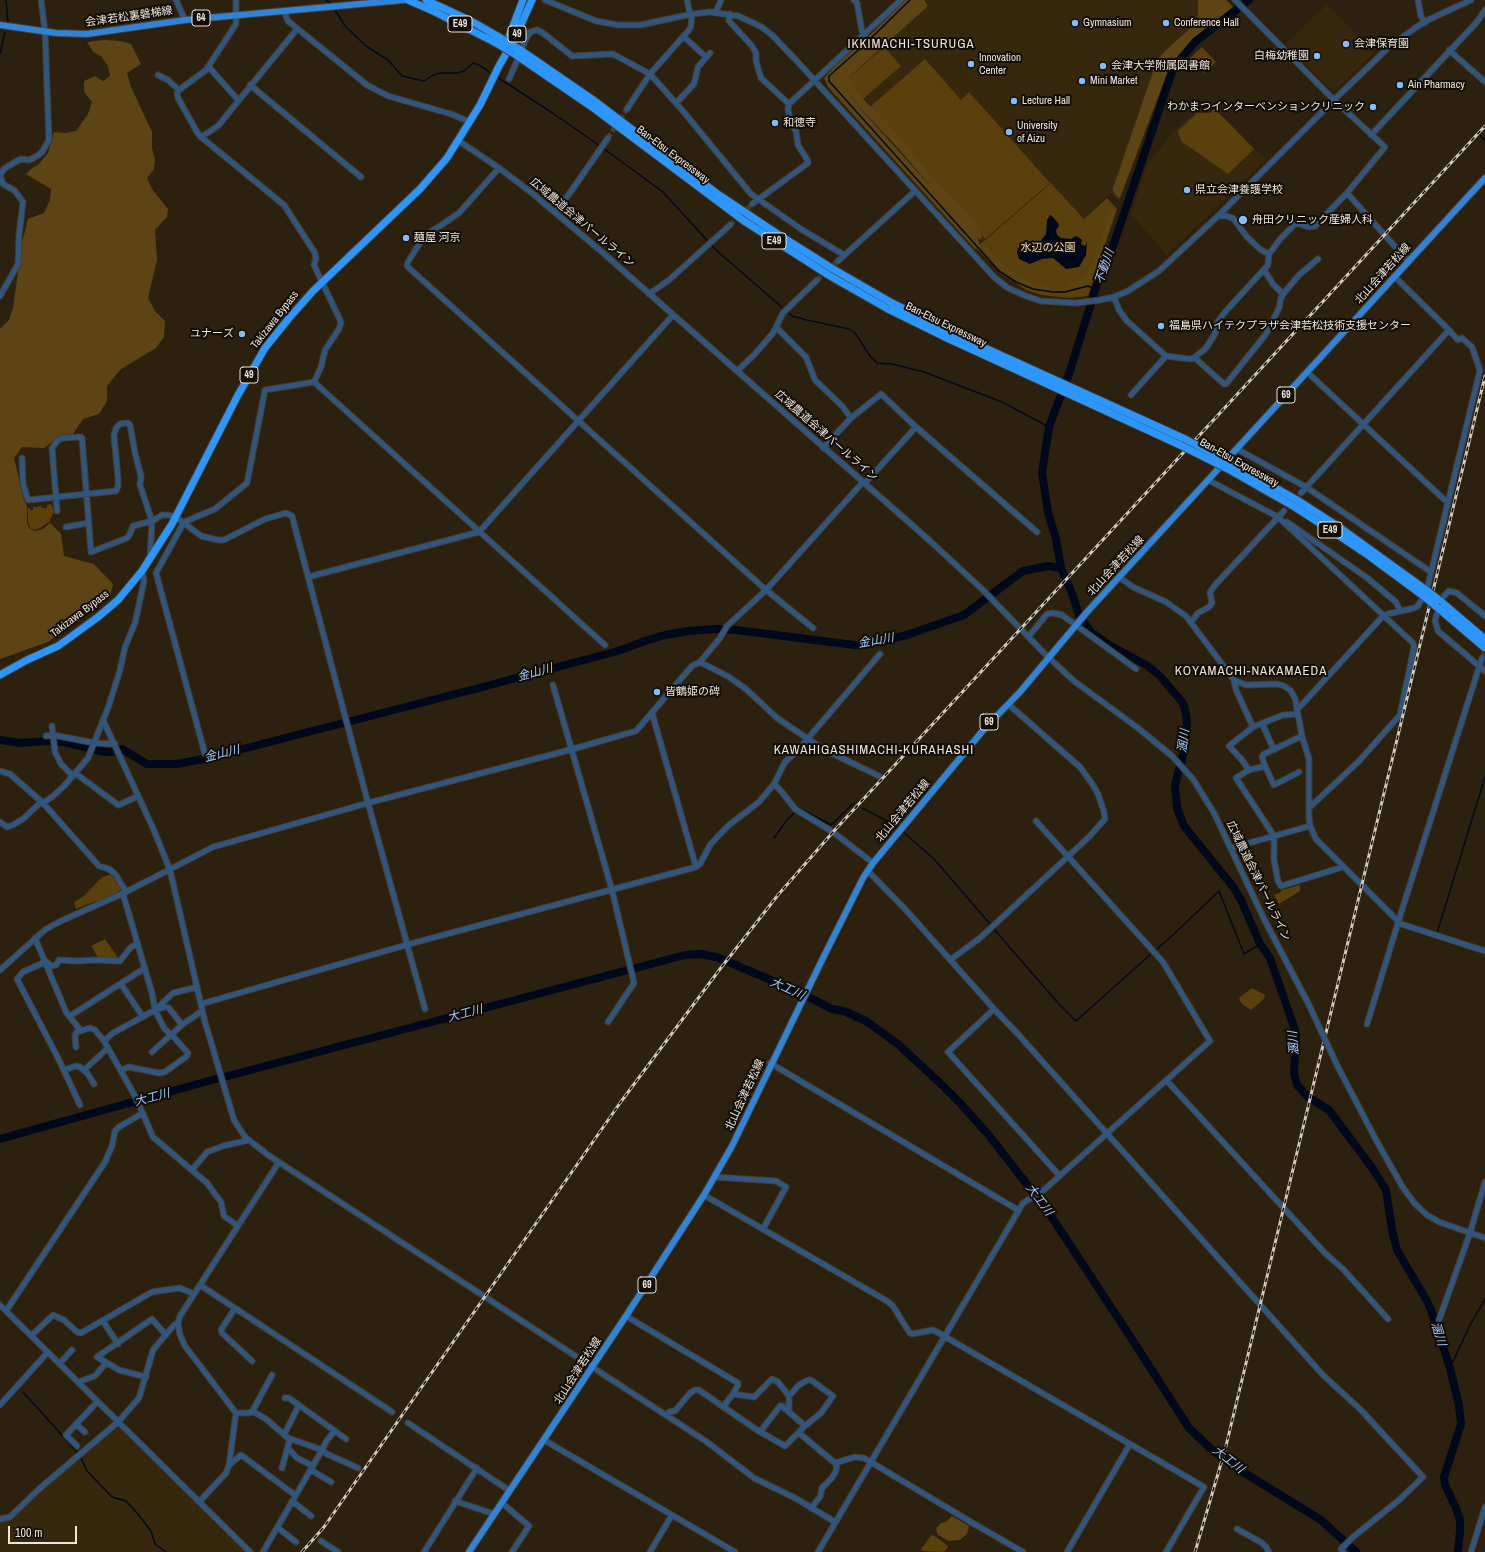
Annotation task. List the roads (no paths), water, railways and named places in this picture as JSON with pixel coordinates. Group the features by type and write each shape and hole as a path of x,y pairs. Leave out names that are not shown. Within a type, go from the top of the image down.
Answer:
{"highway":[{"name":"Ban-Etsu Expressway","path":"408,0 439,5 519,53 744,220 798,256 862,294 911,321 1071,390 1231,466 1426,594 1441,599 1485,638"},
{"name":"Takizawa Bypass","path":"499,66 523,0"},
{"name":"Takizawa Bypass","path":"0,675 26,660 58,646 81,630 118,600 150,561 176,517 213,440 253,368 266,348 290,317 322,283 420,190 447,158 459,141 480,105 499,66 515,38 532,0"},
{"name":"Ban-Etsu Expressway","path":"424,3 466,27 498,40"},
{"name":"Ban-Etsu Expressway","path":"1426,594 1438,611 1485,648"}],"main road":[{"name":"会津若松裏磐梯線","path":"0,25 45,31 87,34 185,20 284,11 340,3 404,0"},
{"name":"北山会津若松線","path":"469,1552 626,1316 704,1194 732,1146 770,1063 873,863 985,728 1020,692 1087,612 1485,178"}],"street":[{"path":"0,296 18,264 19,235 24,202 15,191 3,184 0,175 4,169 15,162 21,159 29,160 37,156 42,152 48,140 45,31 41,0"},
{"path":"176,0 185,20"},
{"path":"236,0 236,24 203,73 179,90 178,98 197,132 284,205 315,253 316,258 314,265 341,322 339,329 325,350 321,368 314,382"},
{"path":"545,0 596,21 618,25 640,24 691,14 716,12 730,14 747,20 764,29 782,44 988,272 1008,288 1021,295 1041,301 1066,303 1100,300 1114,297 1128,291 1158,272 1218,216 1334,100 1389,48 1425,22 1471,0"},
{"path":"627,109 650,74 684,37 691,26 691,14 687,0"},
{"path":"716,12 721,0"},
{"path":"854,0 857,3 862,31 864,34"},
{"path":"752,204 808,163 798,145 796,131 791,124 788,109 789,104 901,0"},
{"path":"1418,0 1421,16 1425,22"},
{"path":"1114,297 1119,310 1127,321 1166,356 1190,359 1195,358 1206,348 1214,334 1217,323 1225,312 1268,265 1269,254 1281,238 1295,224 1309,227 1314,226 1347,193 1385,147 1371,136 1334,100 1237,1"},
{"path":"1371,136 1449,50 1476,23 1485,10"},
{"path":"284,11 286,20 367,85 388,96 451,114 470,122"},
{"path":"730,14 729,21 752,46 756,53 756,61 761,78 789,104"},
{"path":"201,136 218,126 297,29"},
{"path":"509,79 528,35 530,32 537,30 572,56 613,54 650,74 676,103 751,194 801,229 844,255"},
{"path":"676,103 694,84 698,67 708,55 684,37"},
{"path":"1449,50 1485,82"},
{"path":"208,66 238,100"},
{"path":"158,75 168,80 179,90"},
{"path":"250,85 362,177"},
{"path":"555,212 608,138"},
{"name":"広域農道会津パールライン","path":"459,141 499,168 555,212 938,548 983,590 1049,658 1074,681 1132,723 1172,756 1201,790 1214,813 1265,921 1308,1003 1338,1067 1402,1186 1415,1204 1427,1215 1439,1222 1485,1238"},
{"path":"499,168 458,213 428,234 419,244 407,265 766,590 813,628"},
{"path":"838,261 915,191"},
{"path":"1347,193 1408,261"},
{"path":"1218,216 1233,218 1247,237 1261,250 1269,254"},
{"path":"649,294 669,280 730,225"},
{"path":"1195,358 1224,384 1226,384 1266,334 1279,308 1283,294 1299,275 1318,259"},
{"path":"1264,270 1273,284 1283,294"},
{"path":"1249,770 1229,746 1253,726 1283,715 1297,712 1383,616 1400,610 1417,607 1426,594 1480,370 1472,347 1468,342 1462,338 1458,340 1394,276"},
{"path":"736,371 754,355 776,327 783,313 788,307 817,280"},
{"path":"308,577 479,532 673,315"},
{"path":"776,327 806,357 815,380 842,406 851,418"},
{"path":"1301,493 1449,330"},
{"path":"1132,395 1166,356"},
{"path":"1307,372 1448,503"},
{"path":"205,754 156,574 184,522 215,510 247,483 266,390 314,382"},
{"path":"314,382 605,645"},
{"path":"823,448 851,418 881,394 916,427 1037,532"},
{"path":"22,458 23,484 28,500 116,491 118,486 118,478 114,435 116,428 120,424 130,424 140,472 140,485 152,521 150,561"},
{"path":"0,970 46,929 124,893 212,847 368,803 636,731 692,666 700,662 720,638 727,626 766,590 916,427"},
{"path":"57,511 52,448 58,440 62,438 81,437 91,552 127,538 133,526 152,521 162,515 176,517 201,536 218,540 224,540 265,519 286,513 292,516 406,945 425,1009"},
{"path":"1237,449 1306,487 1431,572"},
{"path":"1208,480 1278,517 1313,539 1336,557 1366,577 1396,602 1400,610"},
{"path":"1191,622 1198,614 1209,607 1212,603 1210,592 1216,584 1284,511"},
{"path":"1278,517 1413,643 1414,647 1400,715 1359,761 1309,808"},
{"path":"66,527 88,523"},
{"path":"0,822 7,827 23,819 42,802 57,793 88,758 120,670 125,647 136,623 144,581 142,571"},
{"path":"1119,577 1133,587 1166,602 1178,610 1191,622 1234,680 1236,690 1253,726"},
{"path":"1441,599 1449,591 1456,593 1485,616"},
{"path":"1438,611 1435,621 1438,630 1485,671"},
{"path":"1029,636 1047,614 1053,613 1077,624 1110,652 1136,669"},
{"path":"201,1004 406,945 696,868 700,864 710,844 729,825 759,802 774,784 785,762 880,654"},
{"path":"1367,1024 1482,658"},
{"path":"700,662 729,677 746,689 777,718 823,749 879,776"},
{"path":"1234,680 1246,685 1276,684 1284,686 1293,693 1310,766 1310,826 1316,839 1399,922 1410,928 1485,952"},
{"path":"553,685 612,890 634,983 608,1022"},
{"path":"950,960 980,938 1089,837 1105,819 1102,806 1093,785 1080,767 1008,704"},
{"path":"652,713 696,868"},
{"path":"103,720 170,870 202,1011 234,1120 245,1137 268,1155 707,1442 754,1478 835,1522"},
{"path":"1262,723 1274,750"},
{"path":"52,726 55,752 64,767 119,805 138,796"},
{"path":"46,736 54,735 94,743 115,744"},
{"path":"1299,772 1274,785 1262,757 1264,754 1302,736"},
{"path":"1265,766 1249,770 1236,778 1274,836 1274,860 1278,881 1281,886 1343,867"},
{"path":"0,771 10,774 42,802 99,866 109,869 116,874 124,893 152,993 155,1010 164,1028 188,1053 187,1056 165,1072 159,1073 129,1067 121,1070"},
{"path":"774,784 797,810 834,832 873,863"},
{"path":"818,1552 1023,1203 1040,1192 1167,1081 1210,1041 1163,962 1036,821"},
{"path":"1231,848 1310,826"},
{"path":"868,871 1017,1033 1323,1375 1360,1409 1423,1478 1399,1500 1353,1537 1343,1550"},
{"path":"35,938 66,1012 81,1031"},
{"path":"45,961 52,966 56,965 59,960 120,961 130,948 137,943"},
{"path":"45,961 23,972 17,979 64,1070 80,1105"},
{"path":"70,1016 145,968"},
{"path":"121,984 143,1017"},
{"path":"104,1041 113,1033 155,1010 173,993 197,987"},
{"path":"155,1010 166,1007 169,1008 182,1024"},
{"path":"994,1009 948,1052 1059,1175"},
{"path":"152,1052 182,1024 202,1011"},
{"path":"76,1047 75,1035 77,1032 93,1028 104,1041 121,1070 135,1096 153,1137 207,1183 221,1202 224,1216 238,1226"},
{"path":"84,1070 108,1048"},
{"path":"770,1063 1018,1210"},
{"path":"64,1070 76,1066 80,1067 94,1084"},
{"path":"1167,1081 1304,1231 1343,1269 1388,1319"},
{"path":"6,1311 105,1162 112,1146 115,1131 119,1127 143,1113"},
{"path":"192,1170 207,1152 223,1146 249,1140"},
{"path":"200,1501 226,1473 229,1465 236,1413 185,1346 180,1335 178,1323 180,1316 279,1162"},
{"path":"714,1176 776,1181 786,1187 763,1229"},
{"path":"1440,1320 1470,1232 1485,1182"},
{"path":"704,1194 892,1305 909,1332 912,1334 933,1330 1204,1487 1166,1552"},
{"path":"200,1285 392,1412"},
{"path":"32,1336 53,1315 64,1320 79,1333 103,1321 152,1292 180,1288 194,1294"},
{"path":"0,1305 250,1552"},
{"path":"235,1308 221,1330 222,1334 252,1361"},
{"path":"626,1316 734,1380 738,1385 723,1407"},
{"path":"146,1377 118,1370 97,1358 152,1319 166,1335"},
{"path":"103,1321 118,1344"},
{"path":"0,1519 10,1517 39,1489 118,1422 139,1398 153,1350 174,1325 178,1323"},
{"path":"60,1363 72,1350"},
{"path":"0,1405 48,1352"},
{"path":"78,1382 95,1376 106,1363"},
{"path":"252,1412 272,1374"},
{"path":"733,1394 754,1397 772,1379 778,1382 789,1396 789,1412"},
{"path":"669,1412 674,1411 690,1393 695,1390 699,1390 760,1432 785,1446 805,1426 821,1413 833,1394 811,1380 808,1380 799,1385 789,1396"},
{"path":"284,1398 289,1398 346,1439"},
{"path":"77,1446 66,1435 98,1402"},
{"path":"284,1435 299,1405"},
{"path":"760,1432 780,1406 782,1406 805,1426"},
{"path":"236,1413 246,1414 254,1412 266,1419 290,1439 322,1450 358,1468"},
{"path":"408,1423 510,1491"},
{"path":"77,1425 85,1432"},
{"path":"263,1552 327,1440 335,1431"},
{"path":"799,1433 832,1461 837,1463 855,1457 864,1458 1024,1552"},
{"path":"282,1468 290,1439"},
{"path":"544,1440 735,1552"},
{"path":"1067,1552 1130,1444"},
{"path":"288,1448 297,1458 331,1482"},
{"path":"229,1465 241,1455 295,1495"},
{"path":"811,1508 820,1497 822,1488 832,1478 836,1471 837,1463"},
{"path":"424,1552 477,1468"},
{"path":"292,1501 311,1516"},
{"path":"455,1501 494,1514"},
{"path":"502,1503 529,1526 512,1552"},
{"path":"1471,1552 1485,1507"},
{"path":"650,1552 672,1515"},
{"path":"278,1528 296,1542"},
{"path":"1237,1529 1262,1544 1269,1552"},
{"path":"321,1541 338,1552"}],"water":[{"path":"1050,215 1058,223 1059,226 1056,230 1057,235 1061,238 1071,239 1076,236 1082,240 1081,244 1085,246 1087,242 1086,255 1079,267 1066,269 1053,258 1042,259 1030,264 1019,259 1017,253 1018,248 1029,242 1039,243 1046,234 1047,220"}],"waterway":[{"path":"6,0 8,22"},
{"path":"326,0 331,4"},
{"name":"不動川","path":"910,0 864,45 829,76 829,81 999,271 1016,282 1033,289 1065,292 1088,286 1096,290"},
{"name":"溷川","path":"1249,0 1195,42 1172,72 1111,252 1096,287 1070,371 1049,427 1042,473 1048,512 1056,539 1061,568 1072,593 1079,615 1091,632 1109,645 1148,666 1160,676 1183,703 1187,726 1184,751 1175,785 1177,808 1184,826 1234,888 1241,900 1260,944 1270,958 1295,1030 1294,1073 1297,1085 1308,1097 1329,1110 1373,1169 1386,1190 1392,1230 1397,1250 1431,1310 1450,1368 1459,1406 1461,1424 1444,1477 1445,1485 1460,1520 1458,1552"},
{"path":"334,8 345,26 366,46 388,60 402,76 424,81 433,75 464,71 473,63 479,65 492,74"},
{"path":"0,54 5,32"},
{"path":"497,77 600,146"},
{"path":"1480,135 1485,141"},
{"path":"603,148 663,192 716,250 792,316 849,329 855,333 870,356 877,363 892,364 924,372 1002,402 1049,427"},
{"name":"金山川","path":"0,740 20,743 48,741 64,742 105,752 116,752 122,749 147,764 176,764 204,759 475,689 618,651 665,635 688,631 716,629 736,630 854,645 868,644 907,635 964,615 1023,571 1048,566 1061,568"},
{"path":"1455,939 1437,933 1485,777"},
{"path":"798,809 799,808 831,825 854,803"},
{"path":"862,808 893,824 899,829"},
{"path":"774,838 786,821 795,812"},
{"path":"902,831 934,859 991,925"},
{"path":"1155,951 1219,891 1244,954 1260,944"},
{"path":"993,928 1058,1003 1076,1021 1152,953"},
{"name":"大工川","path":"0,1139 205,1082 685,955 702,954 719,958 797,991 832,1009 844,1011 866,1021 899,1045 942,1085 987,1133 1047,1210 1189,1428 1211,1449 1238,1469 1321,1520 1356,1552"},
{"path":"1450,1368 1469,1327 1485,1299"},
{"path":"23,1392 78,1453"},
{"path":"80,1456 87,1471 112,1497 126,1501 151,1531 155,1544 166,1552"}],"tunnel":[{"path":"608,138 627,109"},
{"path":"730,225 752,204"},
{"path":"817,280 838,261"},
{"path":"1482,658 1485,650"}],"railway":[{"path":"302,1552 324,1527 620,1103 720,969 778,895 833,832 1485,126"},
{"path":"1195,1552 1225,1450 1485,376"}],"place":[{"name":"Gymnasium","path":"1075,23"},
{"name":"Conference Hall","path":"1166,23"},
{"name":"会津保育園","path":"1346,44"},
{"name":"白梅幼稚園","path":"1317,56"},
{"name":"Innovation Center","path":"971,64"},
{"name":"会津大学附属図書館","path":"1103,66"},
{"name":"Mini Market","path":"1082,81"},
{"name":"Ain Pharmacy","path":"1400,85"},
{"name":"Lecture Hall","path":"1014,101"},
{"name":"わかまつインターベンションクリニック","path":"1373,107"},
{"name":"和徳寺","path":"775,123"},
{"name":"University of Aizu","path":"1009,132"},
{"name":"県立会津養護学校","path":"1187,190"},
{"name":"舟田クリニック産婦人科","path":"1243,220"},
{"name":"麺屋 河京","path":"406,238"},
{"name":"福島県ハイテクプラザ会津若松技術支援センター","path":"1161,326"},
{"name":"ユナーズ","path":"242,334"},
{"name":"皆鶴姫の碑","path":"657,692"}],"district":[{"name":"IKKIMACHI-TSURUGA","path":"911,45"},
{"name":"KOYAMACHI-NAKAMAEDA","path":"1251,672"},
{"name":"KAWAHIGASHIMACHI-KURAHASHI","path":"874,751"}],"park label":[{"name":"水辺の公園","path":"1048,248"}]}
